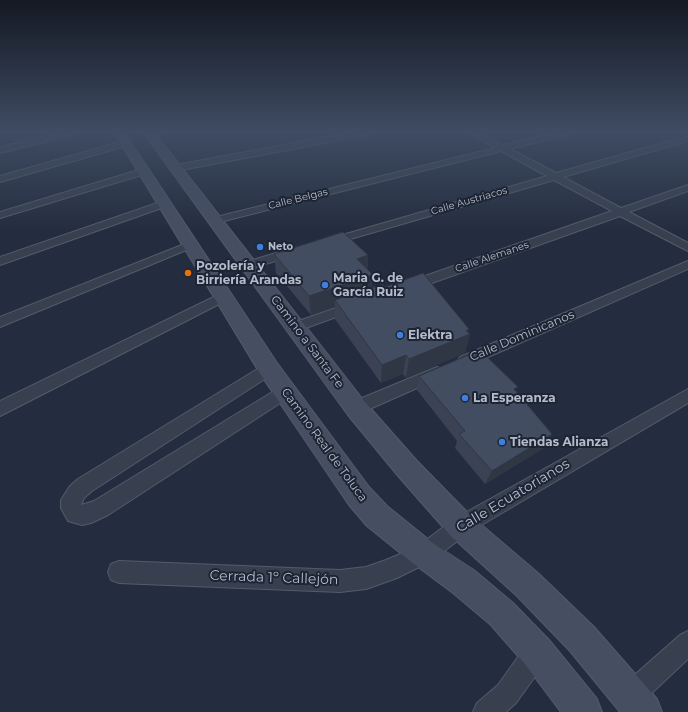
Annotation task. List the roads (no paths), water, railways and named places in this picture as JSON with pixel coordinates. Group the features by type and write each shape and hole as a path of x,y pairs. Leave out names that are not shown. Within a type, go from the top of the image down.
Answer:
{"main road":[{"name":"Camino Real de Toluca","path":"141,165 192,244 269,369 359,496 377,516 424,554 464,582 502,614 537,652 584,712"},
{"name":"Camino a Santa Fe","path":"174,165 356,408 408,469 461,526"},
{"path":"461,526 528,585 582,639 637,704"}],"street":[{"path":"0,179 41,165"},
{"path":"176,168 191,165"},
{"name":"Calle Belgas","path":"216,220 430,165"},
{"path":"534,165 688,248"},
{"name":"Calle Austriacos","path":"318,245 592,165"},
{"path":"0,216 145,171"},
{"name":"Calle Alemanes","path":"399,290 688,188"},
{"path":"0,261 166,203"},
{"path":"0,322 192,244"},
{"path":"250,265 303,250"},
{"name":"Calle Dominicanos","path":"356,408 688,265"},
{"path":"0,409 224,296"},
{"path":"295,327 362,303"},
{"path":"269,369 85,485 76,492 71,500 70,508 75,514 82,515 91,513 101,508 285,392"},
{"name":"Calle Ecuatorianos","path":"424,554 461,526 688,395"},
{"name":"Cerrada 1º Callejón","path":"119,572 340,581 366,578 390,570 424,554"},
{"path":"637,704 688,643"},
{"path":"486,712 507,694 537,652"}],"place":[{"name":"Neto","path":"260,247"},
{"name":"Pozolería y Birriería Arandas","path":"188,273"},
{"name":"Maria G. de García Ruiz","path":"325,285"},
{"name":"Elektra","path":"400,335"},
{"name":"La Esperanza","path":"465,398"},
{"name":"Tiendas Alianza","path":"502,442"}]}
